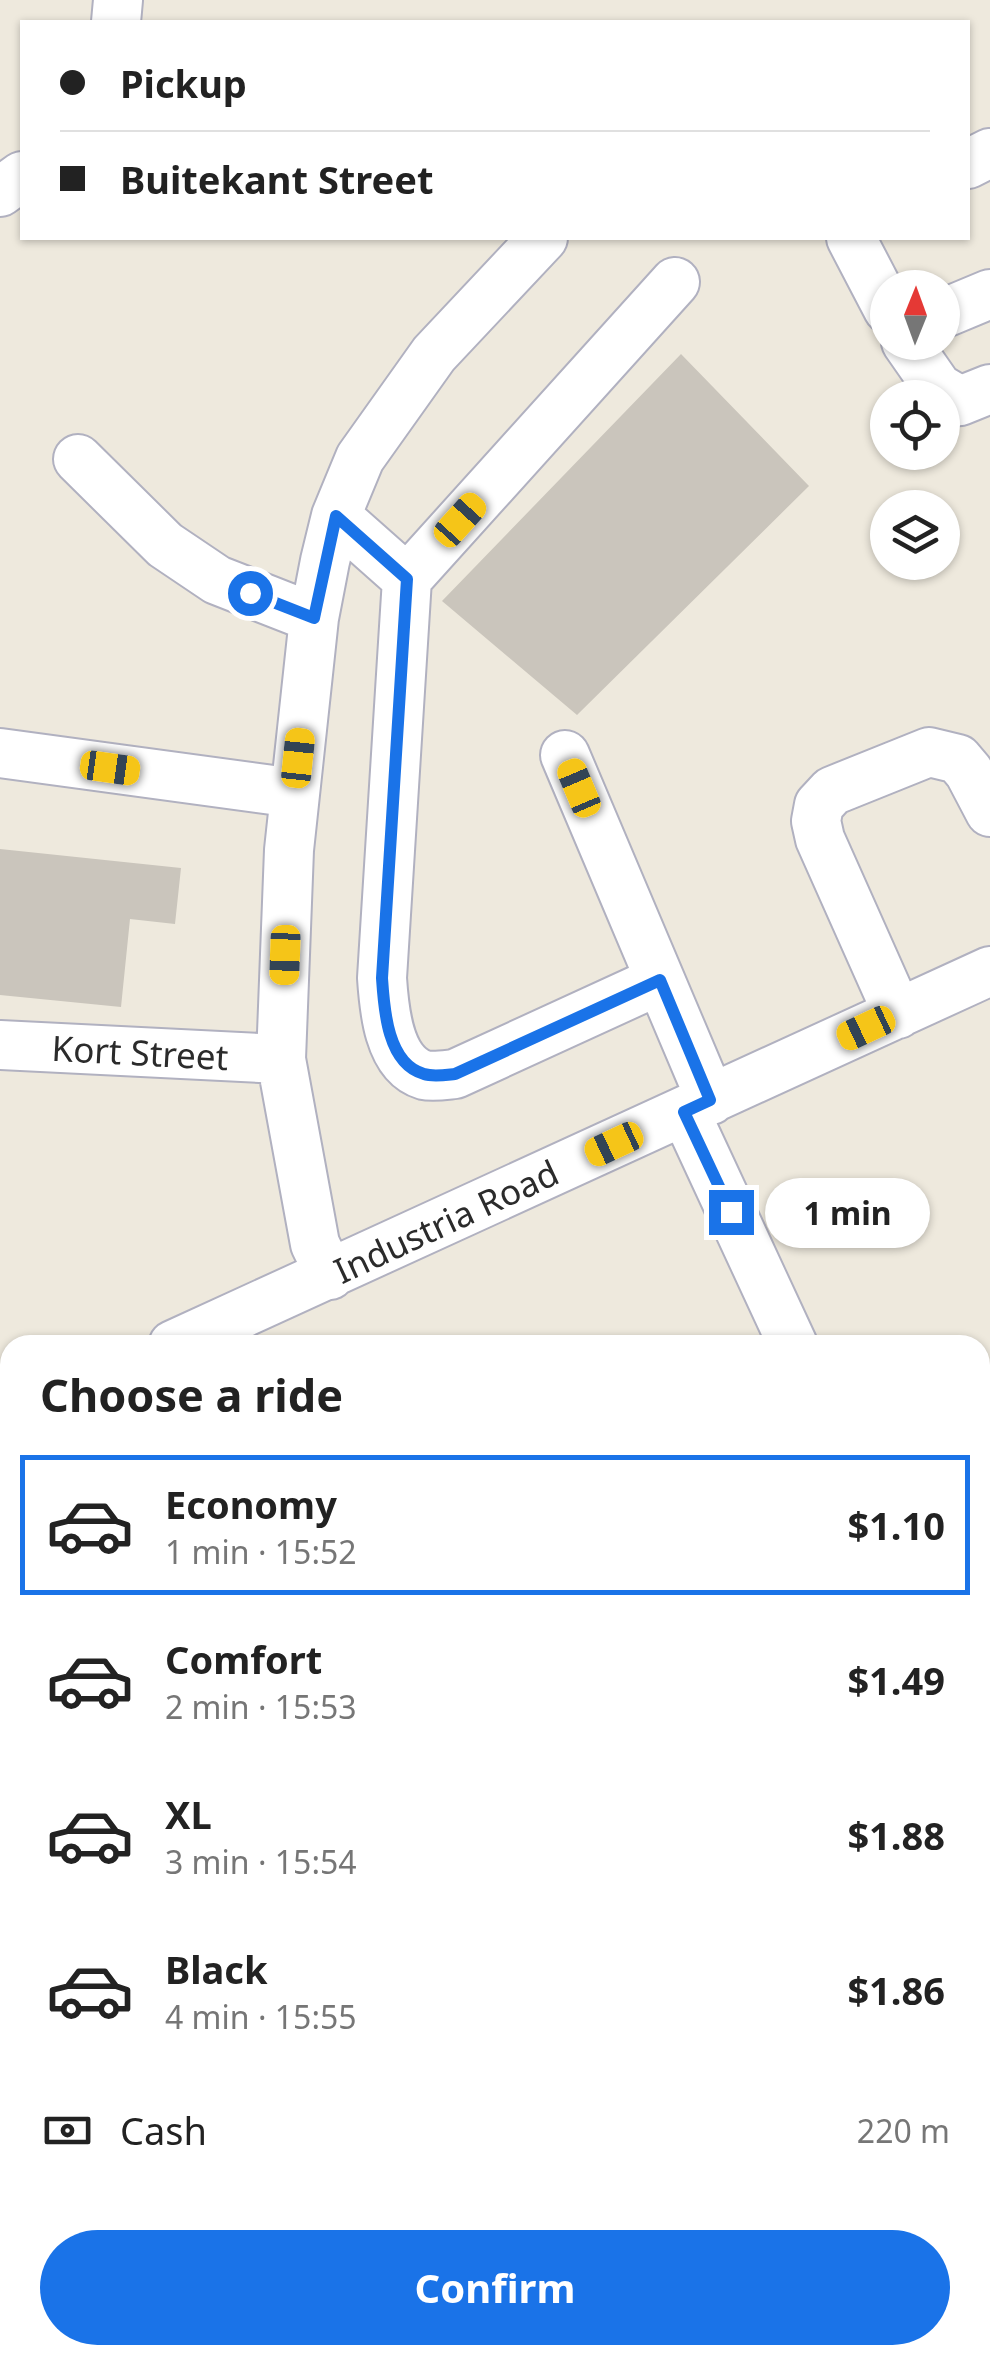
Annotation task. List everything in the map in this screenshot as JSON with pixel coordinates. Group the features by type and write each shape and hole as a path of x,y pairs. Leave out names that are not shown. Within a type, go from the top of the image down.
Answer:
{"street":[{"path":"330,1275 315,1244 281,1059 289,850 314,618 336,516 360,458 434,354 541,240"},
{"path":"852,240 870,274"},
{"path":"660,980 455,1074 427,1076 410,1068 393,1040 384,1011 382,978 407,579 675,282"},
{"path":"960,306 990,294"},
{"path":"919,360 938,388 960,401 990,389"},
{"path":"78,459 165,546 218,580 314,618"},
{"path":"336,516 407,579"},
{"path":"898,1014 820,839 816,821 819,805 832,791 929,752 958,759 990,812"},
{"path":"0,753 295,793"},
{"path":"566,755 660,980 698,1106 789,1335"},
{"name":"Industria Road","path":"196,1335 990,971"},
{"name":"Kort Street","path":"0,1045 281,1059"}],"building":[{"path":"681,354 809,486 577,715 442,601"},
{"path":"0,849 181,868 175,924 130,919 121,1007 0,995"}],"route":[{"path":"250,593 314,618 336,516 407,579 382,978 384,1011 393,1040 410,1068 427,1076 455,1074 660,980 710,1100 684,1112 731,1212"}]}
